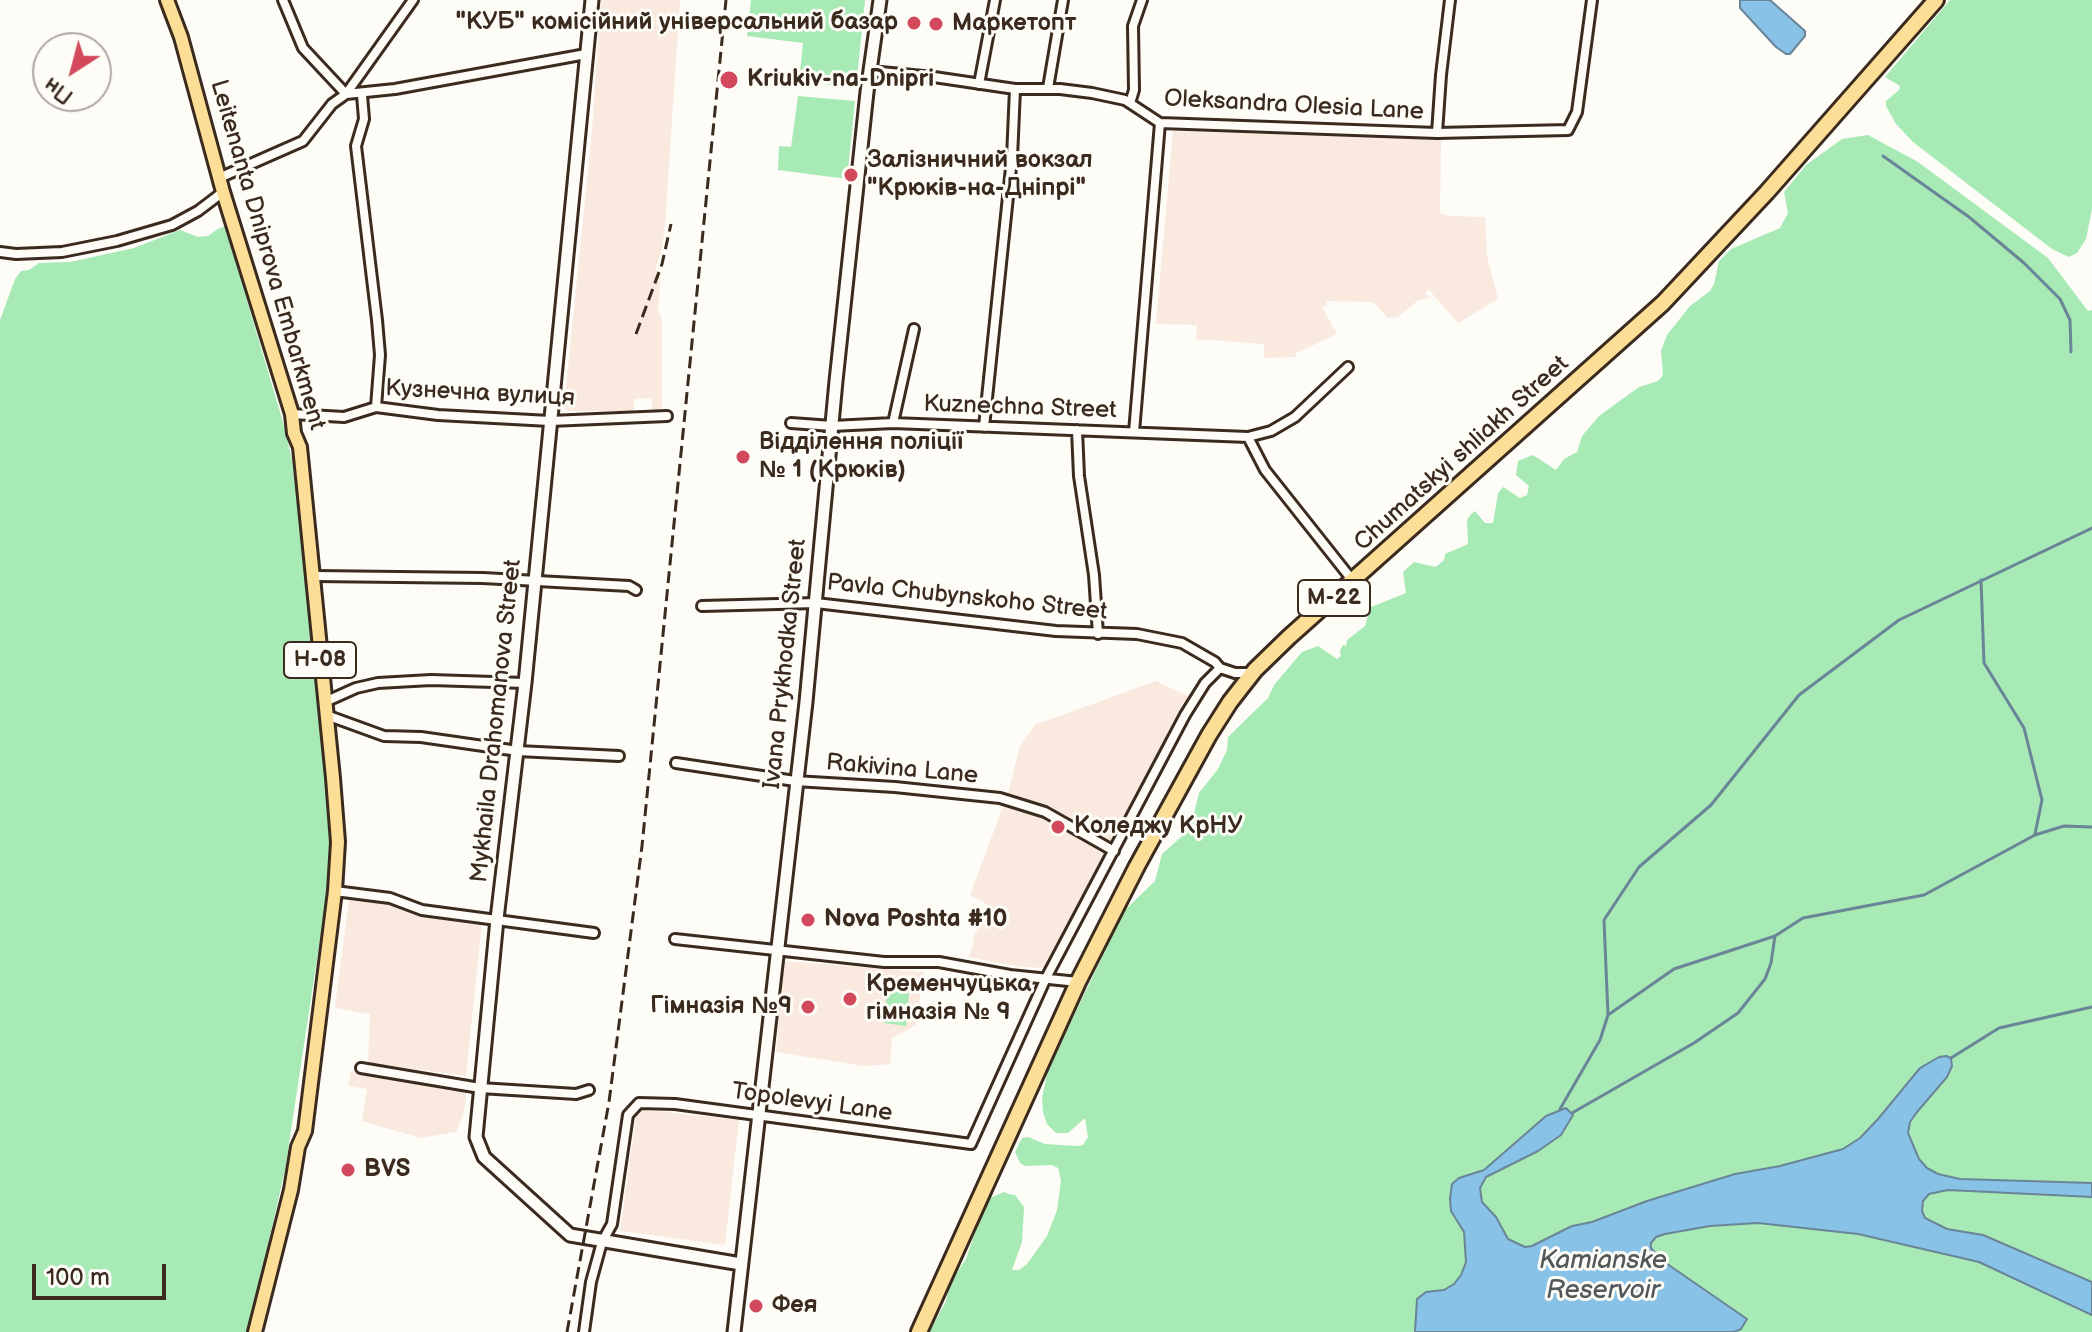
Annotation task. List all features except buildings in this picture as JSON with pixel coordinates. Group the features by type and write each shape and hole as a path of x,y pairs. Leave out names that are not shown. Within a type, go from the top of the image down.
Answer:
{"highway":[{"name":"Chumatskyi shliakh Street","path":"919,1332 1078,982 1209,735 1253,673 1663,303 1767,192 1936,0"}],"main road":[{"name":"Leitenanta Dniprova Embarkment","path":"167,0 181,37 223,192 300,447 320,661 329,716 338,842 335,891 305,1131 298,1147 291,1190 255,1332"},
{"name":"Mykhaila Drahomanova Street","path":"592,0 525,683 476,1129 484,1157 565,1231 580,1239 741,1264"},
{"name":"Ivana Prykhodka Street","path":"734,1332 880,0"}],"street":[{"path":"283,0 303,48 346,94 362,95 586,54"},
{"path":"219,178 303,141 332,104 346,94 413,0"},
{"path":"979,84 995,0"},
{"path":"1048,88 1063,0"},
{"path":"1130,103 1134,90 1133,26 1142,0"},
{"name":"Oleksandra Olesia Lane","path":"1437,133 1450,0"},
{"name":"Oleksandra Olesia Lane","path":"870,71 900,72 1015,89 1048,88 1092,93 1130,103 1160,123 1437,133 1568,130 1577,112 1592,0"},
{"path":"984,427 1012,158 1015,89"},
{"path":"362,95 364,119 356,146 380,355 376,407"},
{"path":"1134,432 1160,123"},
{"path":"0,252 62,252 117,241 172,225 223,192"},
{"path":"893,423 914,329"},
{"name":"Kuznechna Street","path":"791,423 832,426 893,423 1248,437 1271,431 1295,417 1348,367"},
{"name":"Кузнечна вулиця","path":"292,414 344,417 376,407 438,415 550,421 667,416"},
{"path":"1077,430 1098,634"},
{"path":"1248,437 1265,470 1353,581"},
{"path":"314,576 378,575 629,586 636,590"},
{"name":"Pavla Chubynskoho Street","path":"702,606 816,603 956,621 1098,634 1137,634 1182,643 1220,668"},
{"path":"1046,978 1185,715 1205,683 1220,668 1235,673 1253,673"},
{"path":"327,701 356,688 378,683 431,680 525,683"},
{"path":"329,716 384,736 421,737 518,751 619,756"},
{"name":"Rakivina Lane","path":"676,763 795,781 1000,798 1045,812 1114,851"},
{"path":"335,891 390,898 422,910 594,933"},
{"path":"675,939 884,962 939,962 1010,975 1078,982"},
{"name":"Topolevyi Lane","path":"602,1242 612,1224 628,1115 634,1106 647,1102 971,1144 1046,978"},
{"path":"361,1068 480,1088 576,1094 589,1090"},
{"path":"584,1332 591,1282 602,1242"}],"shaded area":[{"path":"601,0 680,0 665,224 655,270 661,273 658,310 662,320 662,412 653,413 651,398 634,399 634,411 568,411 564,407 592,131"},
{"path":"1173,131 1441,140 1440,214 1485,217 1487,256 1498,299 1458,323 1429,290 1425,293 1430,298 1417,301 1398,317 1388,318 1373,302 1326,301 1327,305 1322,307 1337,334 1296,353 1296,357 1264,358 1264,344 1196,339 1197,325 1156,324"},
{"name":"Коледжу КрНУ","path":"1156,681 1189,697 1050,965 1046,968 1021,967 968,957 975,941 972,940 990,906 970,895 1008,793 1020,746 1035,725"},
{"path":"349,899 383,902 405,910 482,922 466,1076 368,1063 370,1014 335,1008"},
{"name":"Кременчуцька гімназія № 9","path":"784,961 924,972 916,1025 892,1038 890,1064 863,1066 776,1052"},
{"path":"351,1071 467,1091 464,1112 456,1132 421,1138 362,1121 367,1089 348,1086"},
{"path":"637,1109 739,1120 725,1245 620,1231"}],"green space":[{"path":"751,0 865,0 856,88 799,81 803,43 747,36"},
{"path":"1950,0 2092,0 2092,209 2086,239 2077,253 2069,257 2052,249 1913,142 1896,124 1886,106 1886,101 1900,86 1885,77"},
{"path":"798,96 855,101 847,179 778,170 779,146 791,147"},
{"path":"1868,135 1918,162 2048,258 2088,311 2092,310 2092,1332 929,1332 946,1301 950,1283 966,1259 984,1206 992,1197 1004,1192 1015,1195 1024,1207 1022,1242 1012,1270 1019,1270 1027,1264 1047,1236 1057,1210 1061,1181 1058,1168 1052,1165 1025,1166 1015,1152 1022,1138 1028,1137 1045,1144 1078,1146 1083,1145 1088,1137 1085,1118 1068,1133 1056,1133 1047,1124 1042,1098 1048,1070 1124,911 1155,881 1162,854 1190,829 1199,793 1218,769 1227,750 1228,737 1268,698 1274,685 1302,652 1318,646 1337,659 1347,640 1365,626 1371,607 1406,593 1403,572 1414,562 1436,567 1444,560 1445,554 1468,544 1467,520 1471,514 1475,511 1485,523 1493,523 1498,493 1503,487 1520,498 1527,495 1529,486 1516,475 1518,461 1533,455 1556,470 1564,459 1577,452 1582,436 1599,416 1639,387 1658,381 1663,375 1661,351 1667,335 1690,306 1710,291 1719,261 1731,249 1780,228 1788,213 1784,192 1806,165 1842,139"},
{"path":"225,226 292,460 329,780 333,840 285,1170 248,1332 0,1332 0,320 15,279 21,271 39,263 70,262 134,248 180,230 198,237 208,236"},
{"path":"888,981 910,983 906,1026 884,1023"}],"water":[{"path":"1740,0 1770,0 1805,31 1805,36 1790,54 1776,47 1740,8"},
{"name":"Kamianske Reservoir","path":"1946,1056 1951,1058 1952,1066 1947,1077 1910,1122 1908,1133 1919,1159 1927,1168 1960,1179 2092,1183 2092,1197 1948,1190 1929,1194 1923,1201 1925,1218 1947,1229 1983,1235 2092,1282 2092,1315 1979,1262 1858,1234 1758,1223 1710,1226 1665,1234 1651,1243 1651,1248 1660,1259 1747,1319 1741,1329 1734,1332 1415,1332 1417,1299 1426,1292 1444,1290 1454,1284 1466,1262 1464,1232 1451,1211 1452,1184 1459,1178 1484,1170 1546,1116 1566,1108 1573,1115 1561,1135 1538,1151 1486,1177 1480,1188 1482,1202 1496,1217 1508,1239 1525,1247 1572,1226 1592,1222 1647,1201 1735,1174 1843,1149 1860,1138 1920,1068"}],"waterway":[{"path":"1883,156 1969,217 2024,263 2060,299 2070,320 2071,352"},
{"path":"1560,1109 1600,1040 1608,1015 1604,920 1639,867 1711,805 1799,695 1899,620 2092,528"},
{"path":"1981,580 1984,663 2024,728 2042,800 2035,834"},
{"path":"1572,1113 1694,1043 1738,1013 1765,979 1775,936 1803,918 1924,895 2035,835 2064,826 2092,827"},
{"path":"1608,1015 1674,969 1775,936"},
{"path":"1951,1058 1999,1028 2092,1007"}],"railway":[{"path":"567,1332 609,1102 642,846 726,0"},
{"path":"636,334 662,264 671,224"}],"place":[{"name":"\"КУБ\" комісійний універсальний базар","path":"914,23"},
{"name":"Маркетопт","path":"936,24"},
{"name":"Kriukiv-na-Dnipri","path":"729,80"},
{"name":"Залізничний вокзал \"Крюкiв-на-Днiпрi\"","path":"851,175"},
{"name":"Відділення поліції № 1 (Крюків)","path":"743,457"},
{"name":"Коледжу КрНУ","path":"1058,827"},
{"name":"Nova Poshta #10","path":"808,920"},
{"name":"Кременчуцька гімназія № 9","path":"850,999"},
{"name":"Гімназія №9","path":"808,1007"},
{"name":"BVS","path":"348,1170"},
{"name":"Фея","path":"756,1306"}]}
